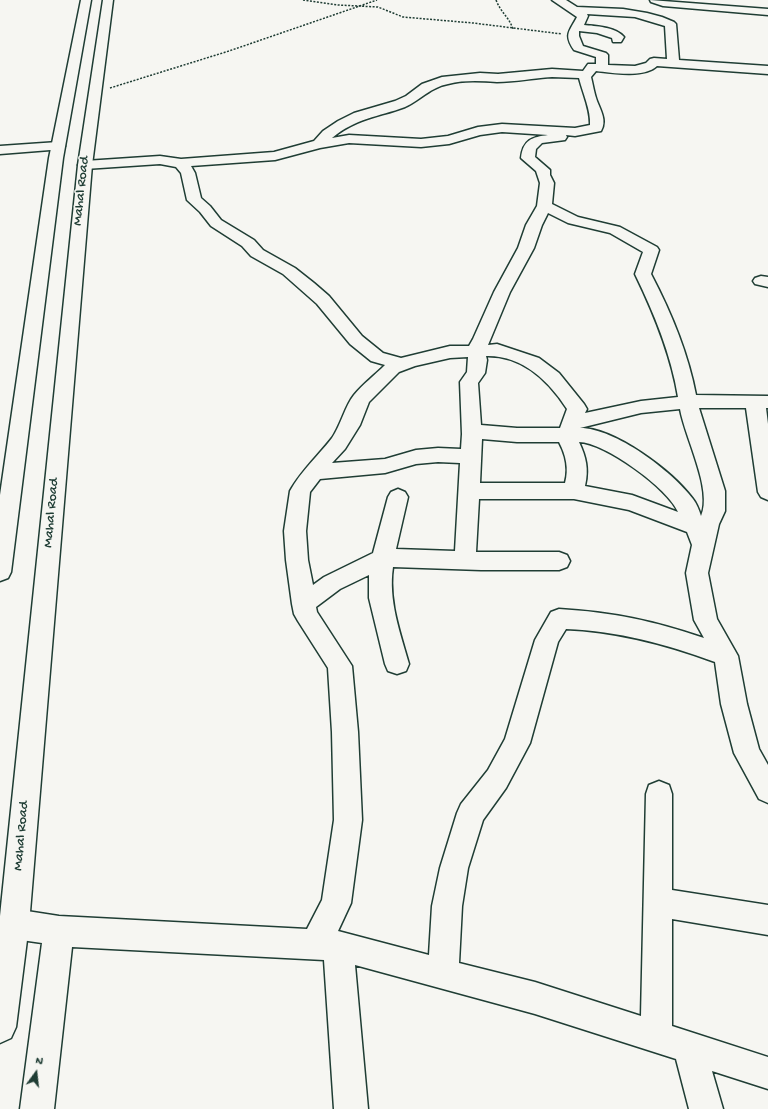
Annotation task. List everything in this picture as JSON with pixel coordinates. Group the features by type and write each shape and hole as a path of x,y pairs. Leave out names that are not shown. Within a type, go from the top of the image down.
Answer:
{"street":[{"name":"Mahal Road","path":"0,572 58,146 86,0"},
{"name":"Mahal Road","path":"0,1027 14,924 85,165 108,0"},
{"path":"557,0 583,16 580,24 574,32"},
{"path":"655,0 663,3 696,7 768,12"},
{"path":"574,10 636,14 670,24 673,64"},
{"path":"574,32 597,29 618,36 617,40"},
{"path":"574,32 578,48 602,55 602,68"},
{"path":"319,144 328,134 343,124 359,116 400,104 410,99 426,87 446,80 552,74 584,75 589,73 592,67 642,70 652,66 654,62 768,70"},
{"path":"85,165 160,160 181,163 275,156 319,144 349,139 421,142 449,140 478,132 502,128 568,132 596,128 597,114 591,100 584,75"},
{"path":"475,350 482,340 502,292 526,248 534,225 544,206 547,183 543,175 543,170 528,158 528,148 538,140 568,136 568,132"},
{"path":"0,150 58,146"},
{"path":"181,163 188,173 194,200 205,209 216,223 248,243 257,253 289,271 303,282 323,300 356,340 377,357 404,364"},
{"path":"544,206 573,220 615,230 651,250 643,274 661,310 684,378 690,417 715,491 714,511 708,524 704,547 697,572 706,620 726,656 733,698 747,753 768,790"},
{"path":"465,560 471,431 469,382 476,373 478,360 475,350"},
{"path":"351,1109 327,946 336,903 348,813 345,732 340,666 306,614 297,560 295,531 300,491 350,425 361,399 393,368 450,352 497,350 533,362 553,377 569,397 576,409 570,429 578,472 574,492"},
{"path":"471,431 517,435 570,429 605,416 641,407 688,402 762,402 768,492"},
{"path":"570,429 612,445 634,458 665,481 686,505 704,547"},
{"path":"314,472 385,466 416,457 438,455 469,456"},
{"path":"468,491 574,492 632,503 694,526"},
{"path":"397,664 380,598 379,583 383,558 398,497"},
{"path":"304,604 332,583 383,558 559,561"},
{"path":"443,974 447,906 454,868 471,813 497,779 518,743 547,640 559,619 597,621 630,626 693,644 726,656"},
{"path":"656,1038 659,794"},
{"path":"658,902 768,920"},
{"path":"14,924 59,931 327,946 535,998 768,1073"},
{"path":"37,1109 59,931"},
{"path":"689,1048 706,1109"}],"path":[{"path":"304,0 332,5 378,7 403,17 473,23 513,29 574,32"},
{"path":"95,93 229,51 377,0"},
{"path":"496,0 500,11 510,21 513,29"}]}
